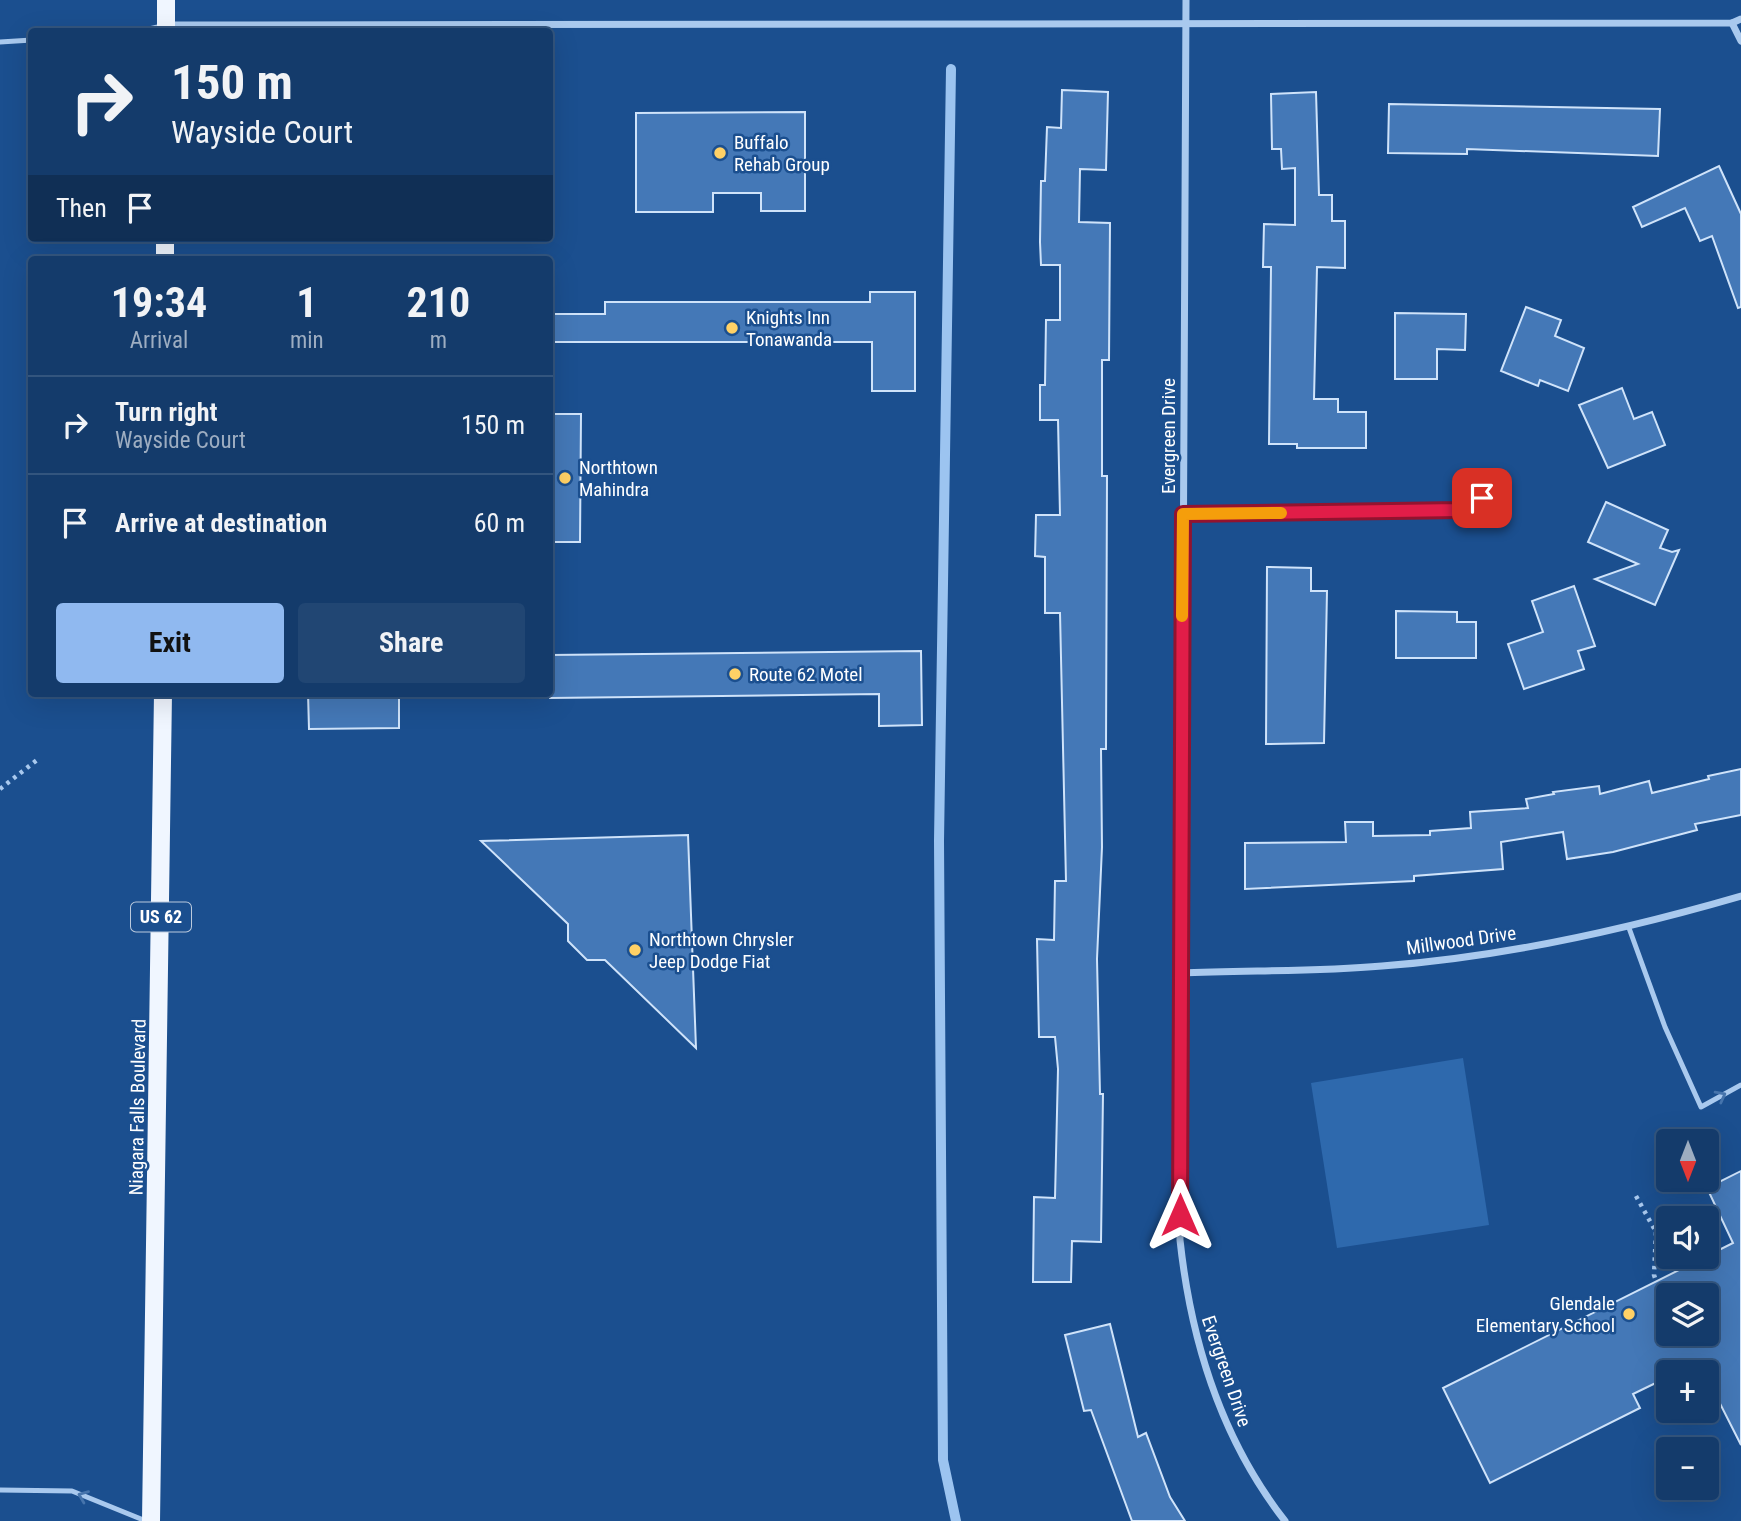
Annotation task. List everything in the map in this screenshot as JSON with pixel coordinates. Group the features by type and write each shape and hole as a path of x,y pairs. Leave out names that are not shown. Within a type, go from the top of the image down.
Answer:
{"main road":[{"path":"166,0 166,28"},
{"name":"Niagara Falls Boulevard","path":"149,1521 163,697"}],"street":[{"name":"Evergreen Drive","path":"1186,0 1180,1240 1186,1293 1198,1346 1221,1412 1242,1456 1285,1521"},
{"path":"166,28 1732,23 1741,19"},
{"path":"1732,23 1741,41"},
{"path":"1183,514 1460,510 1482,498"},
{"name":"Millwood Drive","path":"1180,973 1383,966 1506,951 1629,928 1741,896"}],"lane":[{"path":"0,42 28,40"},
{"path":"1629,928 1665,1027 1701,1107 1741,1086"},
{"path":"0,1490 72,1491 149,1521"}],"path":[{"path":"0,789 37,760"},
{"path":"1636,1196 1656,1230"},
{"path":"1656,1246 1654,1275 1657,1281"}],"shaded area":[{"path":"1463,1058 1489,1225 1337,1248 1311,1083"}],"building":[{"path":"1062,90 1108,92 1106,170 1080,169 1079,222 1110,223 1109,360 1102,360 1102,476 1107,476 1106,749 1101,749 1102,847 1097,959 1100,1094 1103,1094 1101,1242 1072,1241 1071,1282 1033,1282 1034,1197 1055,1198 1058,1069 1055,1037 1039,1037 1037,939 1054,940 1055,881 1066,881 1060,613 1045,613 1045,557 1035,556 1036,515 1060,515 1058,420 1040,420 1040,385 1045,385 1046,320 1060,320 1060,265 1041,265 1040,242 1041,181 1045,181 1047,127 1061,128"},
{"path":"1316,92 1319,195 1332,195 1332,221 1345,221 1345,268 1317,267 1314,399 1338,399 1338,412 1366,412 1366,448 1297,448 1297,444 1269,444 1271,267 1263,267 1264,224 1295,225 1295,168 1282,169 1281,149 1272,149 1271,94"},
{"path":"1389,104 1660,109 1658,156 1467,149 1467,154 1388,153"},
{"name":"Buffalo Rehab Group","path":"805,112 805,211 761,211 761,193 713,193 713,212 636,212 636,113"},
{"path":"1719,166 1741,214 1741,307 1738,308 1712,236 1700,241 1685,208 1642,227 1633,207"},
{"name":"Knights Inn Tonawanda","path":"870,292 915,292 915,391 872,391 872,342 553,342 553,314 605,314 605,302 870,302"},
{"path":"1526,307 1561,320 1555,336 1584,348 1568,391 1540,380 1538,386 1501,371"},
{"path":"1395,313 1466,314 1465,350 1437,349 1437,379 1395,379"},
{"path":"1622,388 1634,419 1652,412 1665,445 1608,468 1579,405"},
{"name":"Northtown Mahindra","path":"553,414 581,414 580,542 553,542"},
{"path":"1606,502 1668,530 1660,548 1672,552 1679,550 1655,605 1595,579 1638,564 1588,542"},
{"path":"1267,567 1311,568 1311,591 1327,591 1324,743 1266,744"},
{"path":"1574,586 1595,646 1578,651 1584,669 1524,689 1508,644 1543,632 1532,601"},
{"path":"1396,611 1457,612 1457,622 1476,622 1476,658 1396,658"},
{"name":"Route 62 Motel","path":"921,651 922,725 879,726 879,694 550,698 553,697 553,655"},
{"path":"308,697 399,697 399,728 309,729"},
{"path":"1741,769 1741,815 1695,824 1697,830 1613,852 1567,859 1563,832 1501,842 1503,869 1414,876 1414,881 1245,889 1245,843 1346,842 1345,822 1373,822 1373,836 1430,835 1430,831 1471,828 1470,812 1528,808 1526,799 1554,794 1553,792 1599,786 1600,794 1649,781 1652,793"},
{"name":"Northtown Chrysler Jeep Dodge Fiat","path":"688,835 696,1048 605,960 587,960 568,941 568,924 481,841"},
{"name":"Glendale Elementary School","path":"1741,1171 1741,1445 1719,1402 1719,1360 1656,1360 1656,1383 1633,1394 1640,1408 1490,1483 1443,1388 1681,1269 1719,1269 1719,1250 1733,1243 1719,1213 1719,1206 1716,1206 1709,1192 1719,1192 1719,1182"},
{"path":"1110,1324 1138,1437 1146,1433 1170,1497 1185,1521 1132,1521 1091,1410 1084,1411 1065,1335"}],"waterway":[{"path":"951,69 939,841 943,1460 956,1521"}],"slow traffic":[{"path":"1182,616 1183,514 1281,513"}],"place":[{"name":"Buffalo Rehab Group","path":"720,153"},
{"name":"Knights Inn Tonawanda","path":"732,328"},
{"name":"Northtown Mahindra","path":"565,478"},
{"name":"Route 62 Motel","path":"735,674"},
{"name":"Northtown Chrysler Jeep Dodge Fiat","path":"635,950"},
{"name":"Glendale Elementary School","path":"1629,1314"}],"route":[{"path":"1180,1215 1183,514 1460,510 1482,498"}]}
